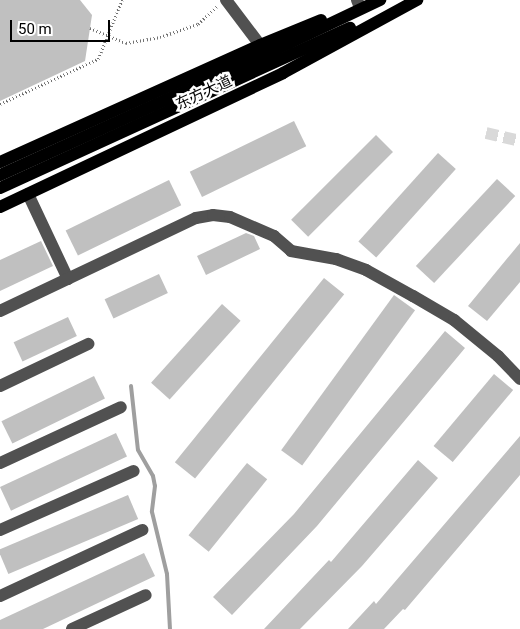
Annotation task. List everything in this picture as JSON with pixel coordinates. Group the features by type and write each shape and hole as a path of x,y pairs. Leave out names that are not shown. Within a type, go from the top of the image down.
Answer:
{"main road":[{"path":"0,175 243,66 380,0"},
{"path":"0,188 411,0"},
{"name":"东方大道","path":"0,207 283,74 417,0"},
{"name":"东方大道","path":"0,162 260,45 362,2"}],"street":[{"path":"225,0 260,45"},
{"path":"28,194 68,279"},
{"path":"0,311 196,218 213,215 230,217 274,236 291,251 336,259 366,270 429,305 454,320 498,356 520,379"},
{"path":"0,386 88,344"},
{"path":"0,463 121,407"},
{"path":"0,530 134,471"},
{"path":"0,596 142,530"},
{"path":"72,629 146,595"}],"path":[{"path":"0,104 98,59 122,0"},
{"path":"90,28 126,43 160,37 198,24 225,0"}],"building":[{"path":"0,0 80,0 92,15 85,61 0,101"},
{"path":"294,121 306,146 202,197 190,172"},
{"path":"376,135 393,152 308,237 291,220"},
{"path":"438,153 456,169 376,257 358,241"},
{"path":"497,179 515,196 434,283 416,266"},
{"path":"169,180 181,205 78,256 66,230"},
{"path":"246,233 254,236 260,249 206,275 197,256"},
{"path":"41,241 53,266 0,291 0,260"},
{"path":"520,243 520,282 487,321 468,306"},
{"path":"159,274 168,293 113,318 105,299"},
{"path":"324,278 344,294 195,479 175,462"},
{"path":"394,295 415,310 302,466 281,450"},
{"path":"222,304 241,321 170,400 151,383"},
{"path":"68,317 77,336 22,361 14,342"},
{"path":"445,331 465,348 317,526 232,615 213,597 294,514"},
{"path":"494,374 513,390 453,462 434,446"},
{"path":"94,376 105,398 12,444 1,421"},
{"path":"116,433 127,457 11,511 0,487"},
{"path":"520,436 520,475 405,610 403,609 384,629 348,629 374,601 376,604"},
{"path":"418,460 438,478 362,566 300,629 264,629 329,560 331,562"},
{"path":"247,463 267,479 209,552 188,535"},
{"path":"128,495 138,519 8,574 0,554 0,549"},
{"path":"144,553 155,576 43,629 0,629 0,620"}],"waterway":[{"path":"131,386 138,450 153,476 155,486 152,512 167,574 170,629"}],"tunnel":[{"path":"486,133 520,141"}]}
